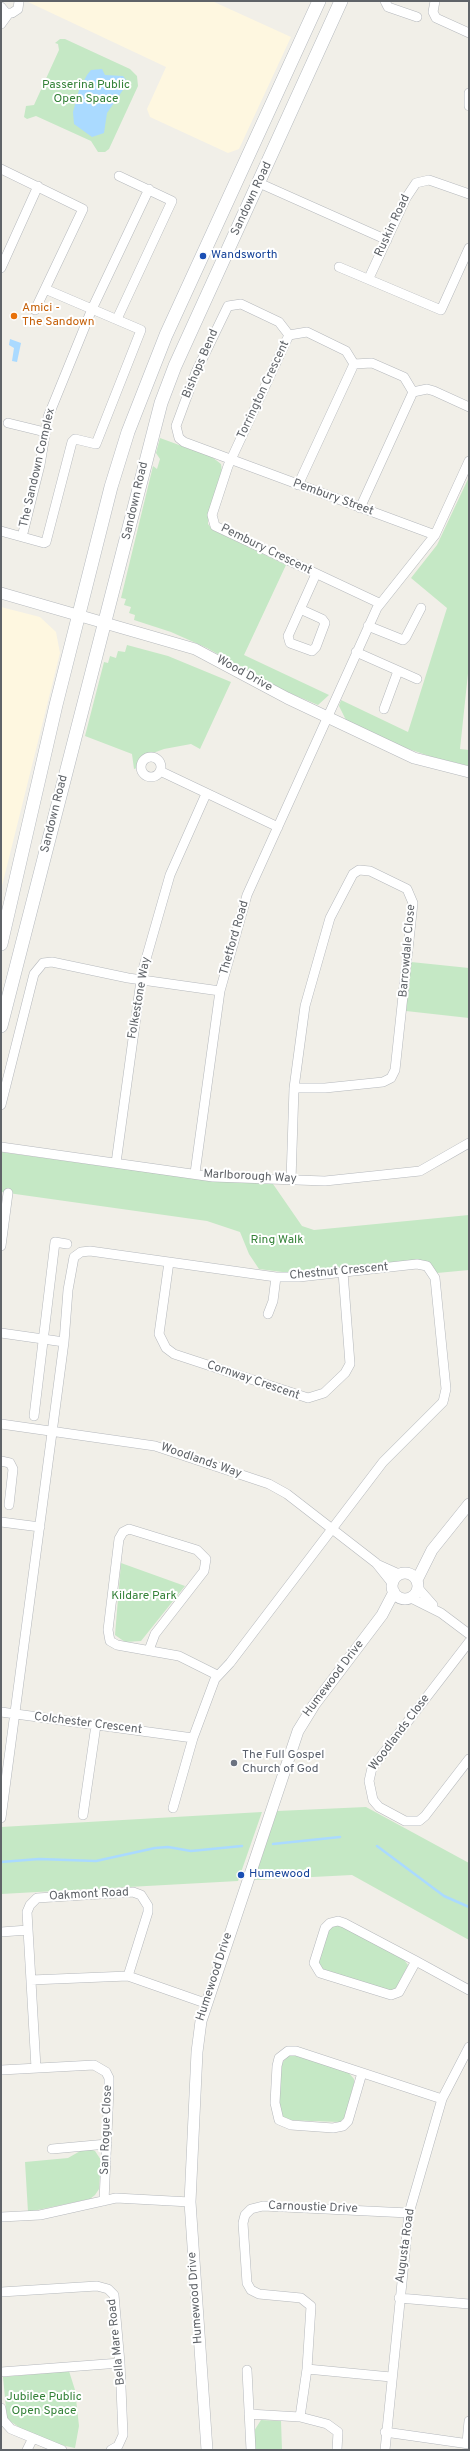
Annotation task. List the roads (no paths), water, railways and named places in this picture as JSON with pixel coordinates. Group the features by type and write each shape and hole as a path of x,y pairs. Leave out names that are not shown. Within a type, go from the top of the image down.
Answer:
{"main road":[{"name":"Sandown Road","path":"1,944 79,614 117,465 146,381 319,1"},
{"name":"Sandown Road","path":"1,1026 106,622 161,403 175,366 342,1"}],"street":[{"path":"1,24 3,7 18,9 19,1"},
{"path":"385,1 388,7 417,17"},
{"path":"431,2 433,12 439,21 469,33"},
{"path":"469,93 469,106"},
{"path":"1,169 83,209 35,310"},
{"path":"117,319 172,204 171,200 119,176"},
{"name":"Ruskin Road","path":"369,278 411,188 418,181 429,180 469,194"},
{"path":"259,183 387,240"},
{"path":"1,268 38,186"},
{"name":"The Sandown Complex","path":"22,537 40,465 48,417 92,309 149,190"},
{"path":"339,267 369,278 441,310 469,248"},
{"name":"The Sandown Complex","path":"1,532 44,543 46,542 72,442 74,439 92,445 96,444 141,330 45,289"},
{"name":"Bishops Bend","path":"231,460 184,442 176,432 176,426 196,372 221,318 228,306 234,303 241,304 279,322 289,335"},
{"name":"Torrington Crescent","path":"231,460 289,335 307,332 346,351 354,364"},
{"path":"298,485 354,364 372,363 404,377 413,392"},
{"path":"413,392 427,389 469,407"},
{"path":"360,508 413,392"},
{"path":"8,423 45,432"},
{"name":"Pembury Street","path":"231,460 434,535"},
{"name":"Pembury Crescent","path":"231,460 212,515 215,526 379,603"},
{"path":"327,717 379,603 434,535 469,460"},
{"path":"300,609 322,619 325,623 316,647 312,651 292,644 288,639 300,609 316,574"},
{"name":"Wood Drive","path":"1,588 7,594 195,649 287,698 414,758 469,772"},
{"path":"368,626 403,640 421,608"},
{"path":"356,652 417,679"},
{"path":"384,709 398,671"},
{"name":"Thetford Road","path":"195,1173 220,991 247,895 327,717"},
{"path":"160,771 278,827"},
{"name":"Folkestone Way","path":"116,1163 140,980 170,875 206,794"},
{"name":"Barrowdale Close","path":"291,1180 294,1088 304,1006 327,925 353,874 363,870 370,871 407,889 413,902 396,1070 391,1078 383,1082 325,1088 294,1088"},
{"path":"1,1105 34,974 39,966 52,962 140,980 220,991"},
{"name":"Marlborough Way","path":"1,1147 195,1173 213,1177 325,1181 410,1173 431,1166 469,1143"},
{"path":"1,1246 8,1193"},
{"path":"34,1416 55,1242 67,1244"},
{"name":"Chestnut Crescent","path":"53,1431 64,1342 71,1264 78,1254 90,1251 276,1277 417,1264 430,1268 434,1278 445,1393 440,1406 383,1462 333,1529"},
{"name":"Cornway Crescent","path":"169,1262 159,1334 166,1348 174,1354 308,1398 324,1393 345,1372 350,1364 343,1272"},
{"path":"268,1314 273,1301 276,1277"},
{"path":"1,1333 64,1342"},
{"name":"Woodlands Way","path":"1,1424 155,1446 262,1482 282,1491 376,1563 400,1593"},
{"path":"1,1818 53,1431"},
{"path":"1,1461 10,1463 13,1469 9,1505"},
{"path":"400,1593 469,1504"},
{"path":"1,1522 40,1527"},
{"path":"149,1650 155,1634 204,1571 206,1559 197,1550 129,1529 123,1532 119,1539 108,1634 110,1641 117,1645 184,1658 217,1675"},
{"path":"173,1808 193,1738 209,1692 217,1675 230,1663 333,1529"},
{"name":"Woodlands Way","path":"376,1563 411,1579"},
{"path":"400,1593 411,1579"},
{"path":"411,1579 441,1613"},
{"path":"400,1593 441,1613 469,1634"},
{"name":"Humewood Drive","path":"207,2450 190,2202 197,2046 205,2003 298,1731 314,1704 400,1593"},
{"name":"Woodlands Close","path":"468,1762 425,1816 419,1821 405,1821 379,1807 373,1800 369,1781 372,1768 469,1642"},
{"name":"Colchester Crescent","path":"1,1712 193,1738"},
{"path":"83,1815 96,1725"},
{"name":"Oakmont Road","path":"36,2068 28,1909 37,1898 137,1893 146,1900 148,1912 128,1976"},
{"path":"416,1961 399,1992 392,1996 320,1972 314,1963 325,1928 330,1922 338,1921 416,1961 469,1990"},
{"path":"1,1932 28,1930"},
{"path":"31,1980 128,1976 205,2003"},
{"name":"Augusta Road","path":"385,2450 391,2377 409,2212 442,2099 469,2047"},
{"path":"362,2073 348,2121 340,2128 291,2125 282,2122 277,2117 275,2103 277,2066 279,2058 288,2051 296,2051 442,2099"},
{"name":"San Rogue Close","path":"1,2070 94,2065 106,2072 109,2082 104,2200"},
{"path":"52,2149 107,2144"},
{"path":"1,2217 35,2215 116,2198 190,2202"},
{"name":"Carnoustie Drive","path":"307,2369 310,2306 301,2298 259,2294 249,2287 243,2223 247,2213 255,2207 263,2206 409,2212"},
{"name":"Bella Mare Road","path":"1,2292 98,2286 108,2289 115,2298 123,2434 118,2446 111,2450"},
{"path":"399,2298 469,2304"},
{"path":"1,2372 120,2363"},
{"path":"300,2417 307,2369 391,2377"},
{"path":"247,2370 251,2450"},
{"path":"1,2408 3,2420 6,2425 62,2450"},
{"path":"249,2414 300,2417 326,2424 337,2430 339,2436 337,2450"},
{"path":"386,2432 468,2443 469,2421"},
{"path":"27,2450 33,2438"}],"water":[{"path":"102,69 105,75 123,76 126,80 125,87 107,113 104,133 92,137 74,124 73,112 79,90 87,75 91,70"},
{"path":"10,339 21,343 17,362 12,361 14,348 9,345"}],"waterway":[{"path":"273,1844 340,1837"},
{"path":"1,1862 39,1859 96,1861 155,1848 168,1847 191,1851 242,1846"},
{"path":"377,1846 444,1896 469,1907"}],"place":[{"name":"Wandsworth","path":"203,256"},
{"name":"Amici - The Sandown","path":"14,316"},
{"name":"The Full Gospel Church of God","path":"234,1763"},
{"name":"Humewood","path":"241,1875"}],"park label":[{"name":"Passerina Public Open Space","path":"86,93"},
{"name":"Ring Walk","path":"277,1241"},
{"name":"Kildare Park","path":"144,1597"},
{"name":"Jubilee Public Open Space","path":"44,2405"}]}
